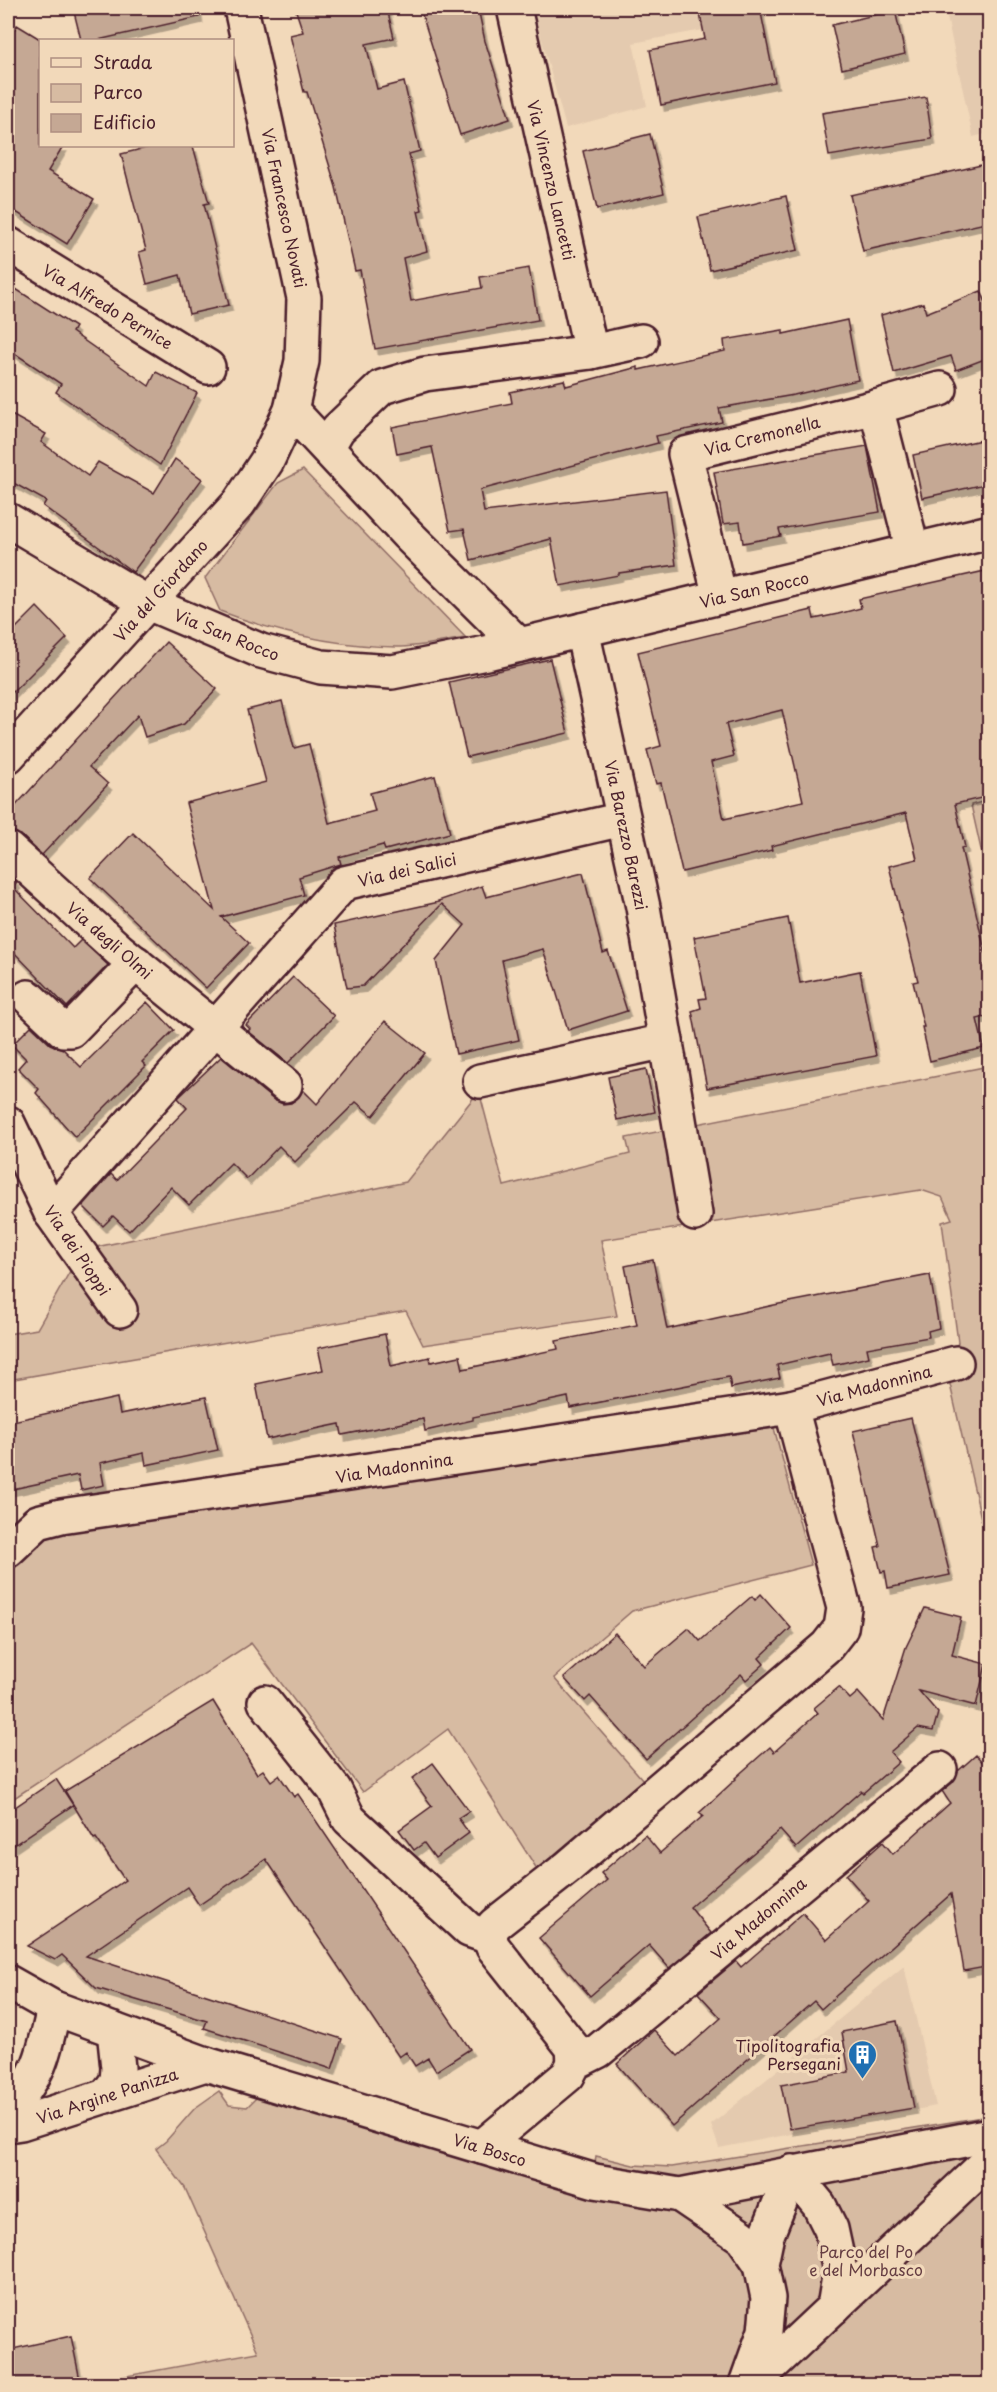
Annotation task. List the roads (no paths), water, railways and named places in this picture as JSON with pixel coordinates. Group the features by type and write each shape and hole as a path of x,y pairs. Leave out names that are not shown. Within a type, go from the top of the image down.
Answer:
{"street":[{"name":"Via Francesco Novati","path":"241,8 304,298 302,361 291,410"},
{"name":"Via Vincenzo Lancetti","path":"514,8 591,352"},
{"name":"Via Alfredo Pernice","path":"8,244 208,367"},
{"path":"327,448 338,429 382,387 424,374 591,352 641,341"},
{"name":"Via Cremonella","path":"720,597 685,454 940,389"},
{"path":"876,407 913,551"},
{"path":"291,410 407,534 519,645"},
{"name":"Via del Giordano","path":"8,756 239,503 267,461 291,410"},
{"name":"Via San Rocco","path":"8,520 148,603 261,651 321,667 392,672 519,645 990,532"},
{"name":"Via Barezzo Barezzi","path":"582,630 643,907 695,1214"},
{"name":"Via dei Salici","path":"51,1214 344,883 623,819"},
{"name":"Via degli Olmi","path":"8,849 136,963 215,1027"},
{"path":"28,997 63,1030 71,1030 136,963"},
{"path":"215,1027 285,1085"},
{"path":"480,1080 666,1041"},
{"name":"Via dei Pioppi","path":"8,1123 51,1214 120,1310"},
{"name":"Via Madonnina","path":"8,1550 38,1522 61,1516 791,1407 956,1364"},
{"path":"574,2063 573,2048 493,1947 489,1936 494,1925 567,1868 786,1682 827,1646 841,1628 843,1608 791,1407"},
{"path":"265,1702 334,1789 349,1819 469,1930 489,1936"},
{"name":"Via Madonnina","path":"482,2147 568,2075 574,2063 598,2051 940,1769"},
{"name":"Via Bosco","path":"8,1982 54,2008 206,2064 595,2181 680,2195 990,2135"},
{"name":"Via Argine Panizza","path":"8,2108 20,2097 34,2077 44,2055 54,2008"},
{"path":"106,2096 117,2080 114,2030"},
{"name":"Via Argine Panizza","path":"8,2125 21,2123 206,2064"},
{"path":"752,2385 990,2160"},
{"path":"746,2385 765,2331 768,2298 761,2264 766,2235 792,2172 819,2205 831,2229 840,2271 834,2307"},
{"path":"680,2195 742,2237 761,2264"}],"place":[{"name":"Tipolitografia Persegani","path":"862,2080"}],"park label":[{"name":"Parco del Po e del Morbasco","path":"866,2260"}]}
